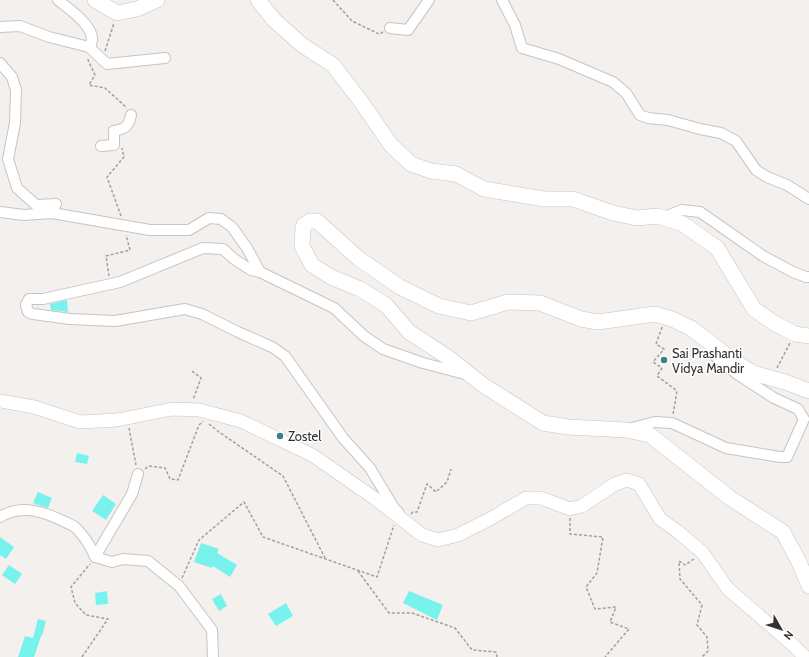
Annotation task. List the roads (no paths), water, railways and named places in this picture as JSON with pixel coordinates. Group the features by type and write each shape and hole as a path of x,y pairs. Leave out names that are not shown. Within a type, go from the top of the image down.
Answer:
{"highway":[{"path":"95,0 117,13 137,9 157,0"},
{"path":"258,0 274,20 302,45 333,65 362,103 391,146 411,164 431,171 456,174 484,189 544,199 573,199 613,213 637,218 658,216 683,224 717,248 754,309 774,323 802,335"},
{"path":"809,391 753,373 731,359 691,328 672,319 655,314 598,322 581,319 540,303 508,302 471,313 439,306 400,287 358,258 317,221 310,221 304,226 302,246 312,265 331,277 360,289 386,305 409,332 449,358 483,385 543,423 568,427 626,430 650,435 730,498 783,532 799,562 809,586"}],"main road":[{"path":"0,401 34,407 80,422 117,420 172,409 200,410 241,421 312,455 377,500 414,530 422,535 438,540 458,535 490,519 526,498 541,498 570,509 582,506 615,484 627,480 639,484 660,519 702,552 728,589 792,644 804,657"}],"street":[{"path":"58,0 84,22 93,37 92,43 89,47"},
{"path":"390,28 408,30 429,0"},
{"path":"502,0 515,25 522,48 559,60 613,82 626,93 640,115 721,133 736,141 756,170 767,177 787,185 809,199"},
{"path":"0,27 20,26 89,47 107,64 165,58"},
{"path":"0,63 12,77 16,90 15,123 8,159 17,188 36,205 56,204 52,213"},
{"path":"101,146 114,145 114,131 124,129 129,124 131,115"},
{"path":"662,218 682,210 700,212 763,256 793,272 809,277"},
{"path":"0,212 24,215 52,213 150,230 189,230 208,218 222,219 232,227 247,248 260,272"},
{"path":"414,530 394,508 370,468 343,438 285,356 272,347 202,314 185,309 115,321 70,319 33,314 28,312 26,305 29,299 43,299 120,282 203,248 223,249 234,259 251,270 260,272 334,308 364,336 383,349 423,364 470,375"},
{"path":"626,430 655,422 672,423 726,448 788,457 804,419 798,409 774,398 737,374 707,349 698,334"},
{"path":"95,557 132,494 138,474"},
{"path":"0,517 8,512 29,509 54,516 76,527 92,549 95,557"},
{"path":"95,557 112,562 123,559 148,561 179,586 212,630 213,657"}],"place":[{"name":"Sai Prashanti Vidya Mandir","path":"664,360"},
{"name":"Zostel","path":"280,436"}]}
